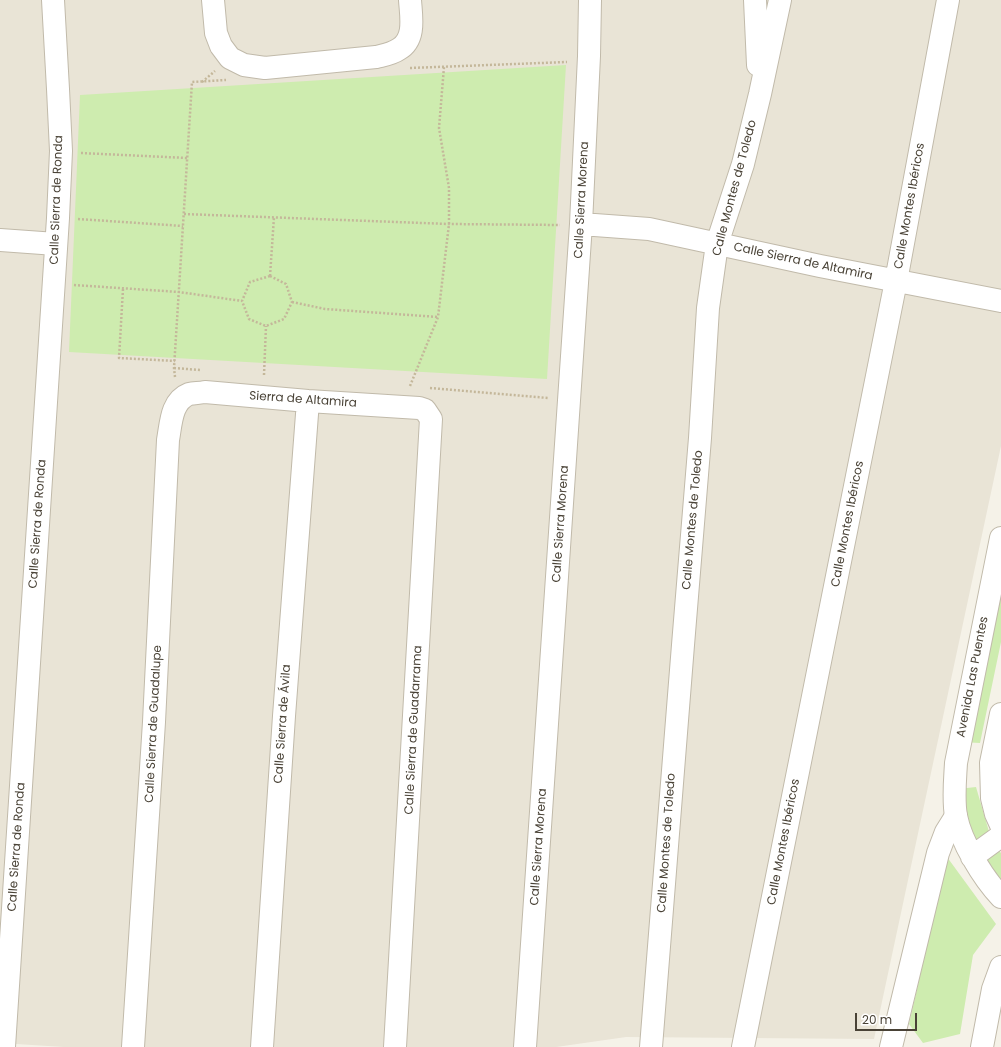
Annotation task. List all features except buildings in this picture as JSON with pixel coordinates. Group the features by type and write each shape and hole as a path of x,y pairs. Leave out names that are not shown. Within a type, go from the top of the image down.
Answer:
{"street":[{"name":"Calle Sierra de Ronda","path":"4,1047 58,218 61,151 53,0"},
{"path":"214,0 216,34 221,46 230,58 244,65 264,68 376,58 390,54 404,59 412,25 410,0"},
{"name":"Calle Sierra Morena","path":"525,1047 582,224 590,0"},
{"path":"755,0 760,94"},
{"name":"Calle Montes de Toledo","path":"651,1047 700,438 708,308 717,244 743,164 780,0"},
{"name":"Calle Montes Ibéricos","path":"743,1047 896,281 948,0"},
{"name":"Calle Sierra de Altamira","path":"582,224 649,230 1001,301"},
{"path":"0,240 56,244"},
{"name":"Sierra de Altamira","path":"177,402 189,394 205,392 308,401 419,408 425,410 429,414"},
{"name":"Calle Sierra de Ávila","path":"262,1047 284,716 308,401"},
{"name":"Calle Sierra de Guadalupe","path":"133,1047 154,722 168,440 172,416 177,402"},
{"name":"Calle Sierra de Guadarrama","path":"396,1047 431,425 429,414"},
{"name":"Avenida Las Puentes","path":"1001,538 956,764 954,794 956,816 972,857 1001,897"},
{"path":"1001,714 991,763 992,798 996,814 1001,825"},
{"path":"956,764 991,763"},
{"path":"891,1047 938,853 946,832 956,816"},
{"path":"972,857 1001,836"},
{"path":"982,1047 993,989 1001,967"}],"path":[{"path":"404,59 444,67 574,62"},
{"path":"403,385 410,386 438,317 449,224 449,188 440,128 444,67"},
{"path":"204,370 174,368 192,82 233,80"},
{"path":"61,151 187,158"},
{"path":"184,214 449,224 582,224"},
{"path":"270,276 274,217"},
{"path":"58,218 183,226"},
{"path":"270,276 286,284 292,302 284,319 266,326 249,319 242,301 250,282 270,276"},
{"path":"54,284 179,292 242,301"},
{"path":"124,289 119,358 175,361"},
{"path":"292,302 325,309 438,317"},
{"path":"257,374 264,375 266,326"},
{"path":"426,387 554,398"}],"shaded area":[{"path":"0,0 1001,0 1001,446 874,1039 626,1037 556,1047 64,1047 0,1043"}],"green space":[{"path":"566,65 547,379 69,352 80,95"},
{"path":"1001,552 1001,642 980,743 961,742"},
{"path":"976,787 990,835 977,841 965,818 958,789"},
{"path":"996,847 1001,853 1001,887 982,858"},
{"path":"947,857 996,924 973,955 960,1034 923,1043 909,1024"}]}
